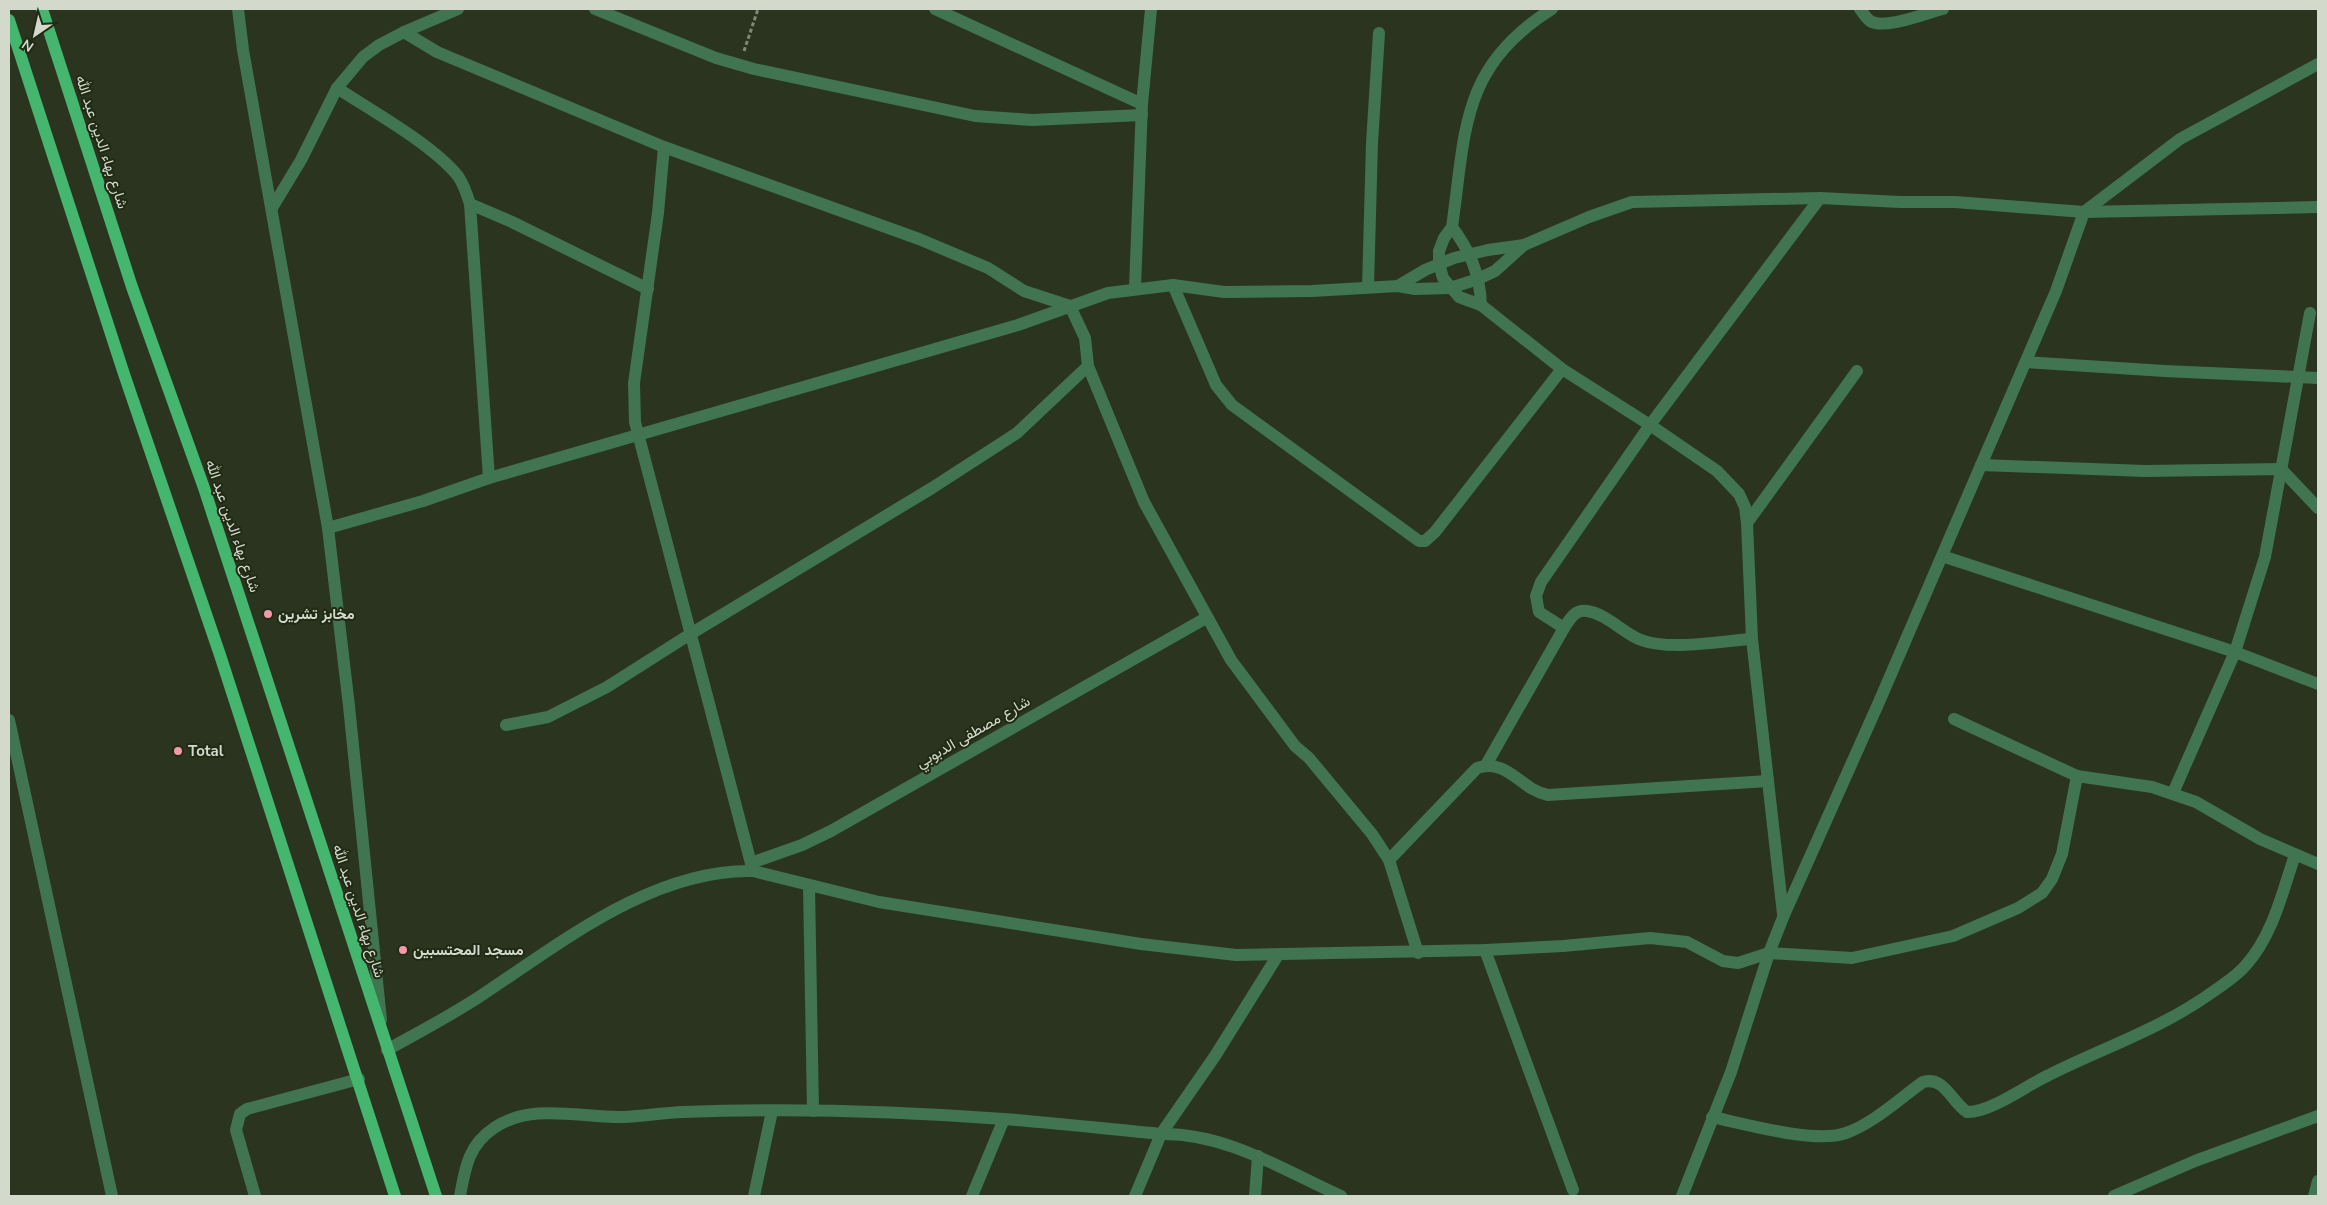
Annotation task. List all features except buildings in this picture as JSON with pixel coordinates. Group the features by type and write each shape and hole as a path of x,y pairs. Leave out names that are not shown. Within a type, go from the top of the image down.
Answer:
{"main road":[{"name":"شارع بهاء الدين عبد الله","path":"42,9 132,286 219,535 436,1196"},
{"path":"9,20 396,1196"}],"street":[{"path":"238,9 328,528 385,1044 468,1004 610,913 682,880 752,867 809,886 879,902 1142,944 1236,955 1485,950 1563,946 1650,938 1687,942 1723,961 1738,963 1769,953 1852,958 1953,936 2024,905 2042,893 2057,868 2077,776"},
{"path":"272,208 301,160 337,88 363,57 379,45 404,32 458,9"},
{"path":"595,9 653,34 739,65 975,116 1032,120 1142,110"},
{"path":"935,9 1142,110"},
{"path":"1135,288 1142,110 1151,9"},
{"path":"1552,9 1511,39 1490,65 1478,85 1467,120 1452,227 1444,238 1439,251 1439,264 1443,278 1459,297 1481,305 1562,369 1650,425 1730,482 1739,494 1745,507 1748,523 1752,639 1784,915"},
{"path":"1860,9 1869,20 1878,24 1908,19 1943,9"},
{"path":"404,32 437,52 664,147 920,239 988,268 1024,291 1070,306 1085,338 1088,366 1144,502 1206,618 1231,660 1295,746 1309,758 1372,834 1389,860 1418,952"},
{"path":"1368,287 1372,144 1379,33"},
{"path":"1682,1196 1731,1072 1769,953 1784,915 2026,362 2056,291 2084,212 2180,139 2318,64"},
{"path":"337,88 446,163 462,183 470,204 489,478"},
{"path":"664,147 648,289 634,383 633,406 752,867"},
{"path":"1398,286 1439,264 1470,254 1524,245 1589,217 1632,202 1820,198 1900,202 1955,202 2084,212 2318,207"},
{"path":"1564,628 1539,612 1536,596 1540,582 1650,425 1820,198"},
{"path":"470,204 512,222 648,289"},
{"path":"1452,227 1470,254 1478,279 1481,305"},
{"path":"328,528 489,478 1018,325 1108,293 1135,288 1173,285 1224,292 1398,286 1415,289 1450,288 1495,271 1524,245"},
{"path":"1173,285 1222,395 1240,411 1419,541 1425,541 1435,532 1562,369"},
{"path":"2172,793 2235,652 2265,557 2310,314"},
{"path":"2026,362 2165,371 2298,375 2318,378"},
{"path":"506,725 548,717 576,704 807,565 980,458 1036,416 1072,378 1088,366"},
{"path":"1748,523 1857,371"},
{"path":"1981,465 2145,471 2281,469 2318,508"},
{"path":"1942,556 2235,652 2318,684"},
{"path":"1486,765 1564,628 1573,615 1579,612 1587,611 1602,616 1642,640 1678,644 1752,639"},
{"name":"شارع مصطفى الدبوبي","path":"752,867 831,831 1206,618"},
{"path":"1954,719 2077,776 2152,787 2172,793 2204,806 2250,834 2318,864"},
{"path":"9,720 112,1196"},
{"path":"1389,860 1477,768 1486,765 1502,768 1532,789 1548,795 1768,781"},
{"path":"1712,1117 1813,1136 1831,1136 1856,1129 1923,1082 1930,1080 1941,1084 1960,1107 1967,1112 1985,1108 2049,1074 2136,1037 2188,1010 2232,978 2246,966 2261,946 2271,925 2295,855"},
{"path":"809,886 813,1111"},
{"path":"1485,950 1573,1190"},
{"path":"1135,1196 1161,1134 1215,1056 1278,955"},
{"path":"255,1196 236,1130 240,1114 247,1109 359,1080"},
{"path":"754,1196 772,1111"},
{"path":"460,1196 463,1172 474,1147 494,1128 526,1116 554,1113 624,1116 683,1112 772,1111 1004,1119 1161,1134 1187,1133 1258,1156 1341,1196"},
{"path":"2114,1196 2130,1192 2248,1141 2318,1116"},
{"path":"972,1196 1004,1119"},
{"path":"1255,1196 1258,1156"},
{"path":"2314,1196 2318,1181"}],"path":[{"path":"739,65 758,9"}],"place":[{"name":"مخابز تشرين","path":"268,614"},
{"name":"Total","path":"178,751"},
{"name":"مسجد المحتسبين","path":"403,950"}]}
